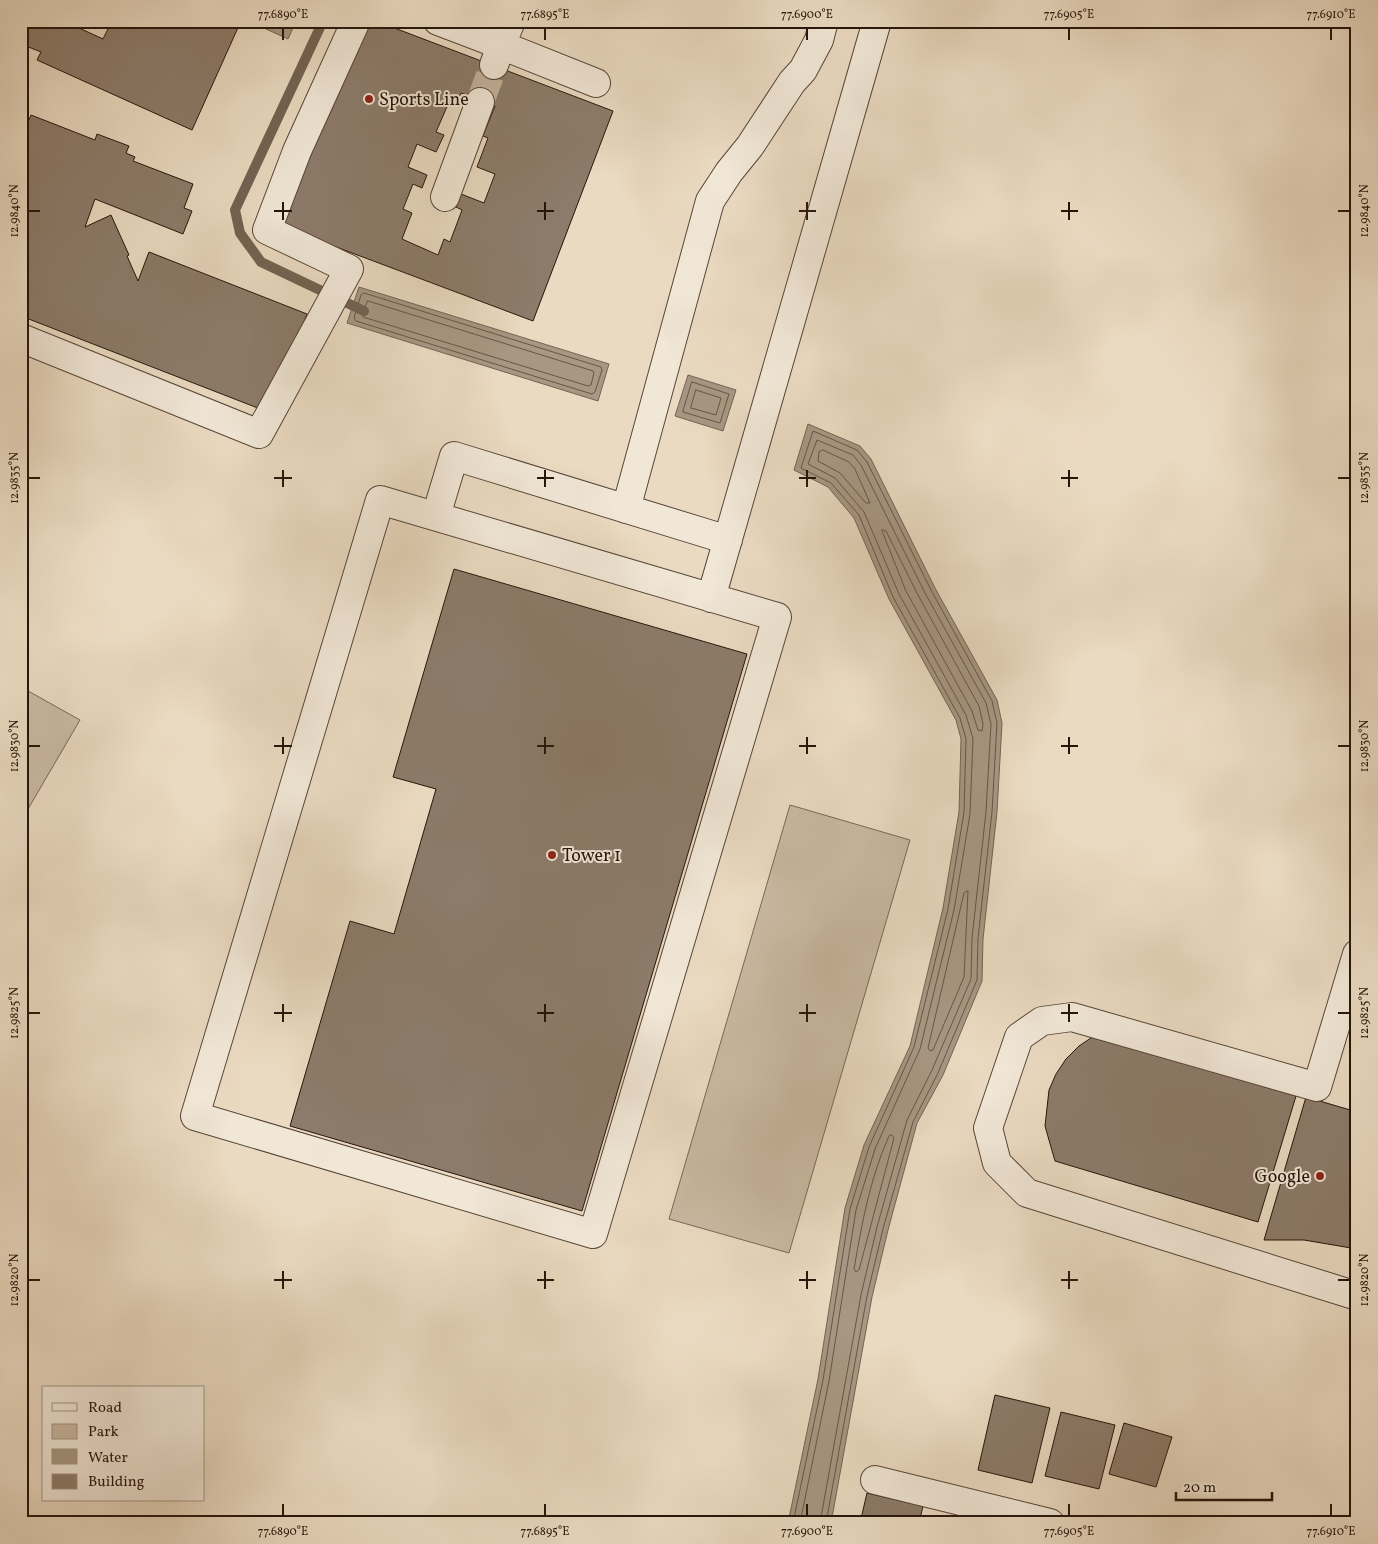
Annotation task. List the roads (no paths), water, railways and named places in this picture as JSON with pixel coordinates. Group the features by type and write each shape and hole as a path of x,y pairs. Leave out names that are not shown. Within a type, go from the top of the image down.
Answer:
{"street":[{"path":"21,338 259,434 349,269 267,230 297,151 356,21"},
{"path":"438,21 502,44 596,83"},
{"path":"626,509 710,201 729,172 750,146 792,82 803,70 819,40 824,21"},
{"path":"711,598 877,21"},
{"path":"445,197 480,102"},
{"path":"436,516 454,456 728,540"},
{"path":"380,500 436,516 778,617 593,1234 195,1116 380,500"},
{"path":"1357,954 1317,1087 1072,1016 1042,1021 1018,1037 988,1128 997,1163 1027,1194 1357,1296"},
{"path":"875,1480 1050,1523"}],"water":[{"path":"256,21 296,21 288,39 255,24"},
{"path":"359,287 609,364 598,401 347,323"},
{"path":"688,375 736,390 723,431 675,416"},
{"path":"808,424 860,446 871,459 935,588 997,700 1002,723 997,812 983,939 982,981 943,1075 917,1123 872,1297 831,1523 788,1523 818,1379 845,1208 864,1145 910,1046 943,908 959,812 961,739 956,720 889,599 854,518 828,487 794,470"}],"waterway":[{"path":"323,21 235,210 240,233 261,262 364,311"}],"tunnel":[{"path":"480,102 494,65"}],"place":[{"name":"Sports Line","path":"369,99"},
{"name":"Tower 1","path":"552,855"},
{"name":"Google","path":"1320,1176"}]}
